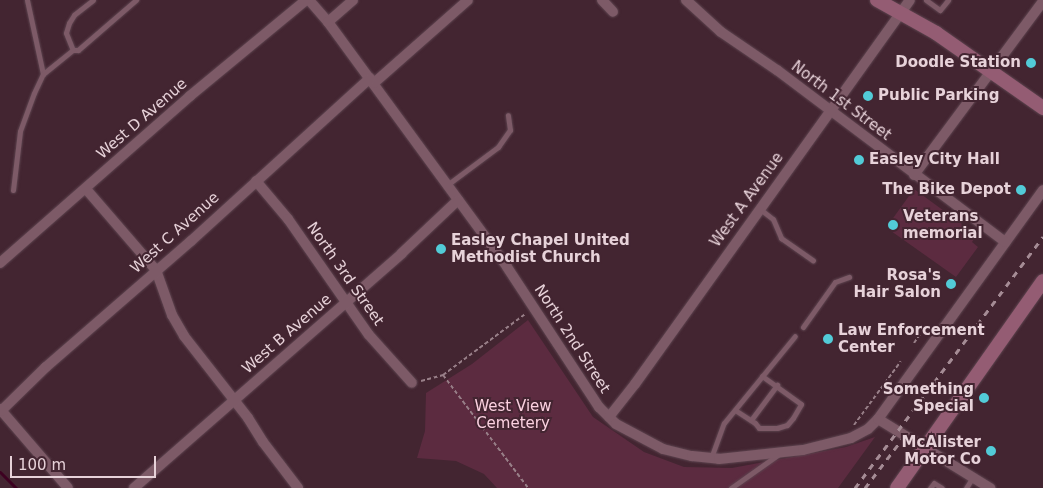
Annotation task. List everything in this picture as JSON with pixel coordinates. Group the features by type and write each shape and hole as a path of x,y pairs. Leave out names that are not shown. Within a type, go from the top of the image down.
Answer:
{"main road":[{"path":"877,0 936,33 1043,108"},
{"path":"897,488 1043,280"}],"street":[{"name":"North 2nd Street","path":"308,0 328,22 372,81 507,267 594,400 616,424 663,449 711,458 803,450 851,438 868,429 878,420 1043,190"},
{"name":"West D Avenue","path":"0,263 190,96 308,0"},
{"path":"328,22 353,0"},
{"name":"West C Avenue","path":"1,410 46,367 256,180 468,0"},
{"path":"602,0 613,12"},
{"name":"North 1st Street","path":"686,0 721,32 830,111 1004,242"},
{"name":"West A Avenue","path":"609,417 635,384 910,0"},
{"path":"914,175 1043,1"},
{"name":"North 3rd Street","path":"256,180 288,219 347,301 369,336 412,383"},
{"path":"86,189 156,270 172,315 184,336 234,400 298,488"},
{"name":"West B Avenue","path":"134,488 347,301 458,200"},
{"path":"1,410 68,488"},
{"path":"878,420 990,488"}],"lane":[{"path":"27,0 43,74"},
{"path":"73,50 66,33 69,23 74,15 92,0"},
{"path":"12,190 20,131 43,74 73,50 78,50 136,0"},
{"path":"926,0 940,10 948,0"},
{"path":"448,185 498,147 510,130 508,115"},
{"path":"759,209 772,219 781,238 812,260"},
{"path":"803,327 836,282 849,277"},
{"path":"711,458 724,423 795,336"},
{"path":"735,410 759,428 768,430 787,425 797,414 801,404 762,376"},
{"path":"750,420 776,385"},
{"path":"732,488 784,451"},
{"path":"966,488 973,477"},
{"path":"930,488 934,482 942,488"}],"path":[{"path":"412,383 443,375 533,308"},
{"path":"914,343 921,333"},
{"path":"850,429 901,362"},
{"path":"443,375 528,488"}],"green space":[{"path":"914,189 977,235 972,242 978,247 956,277 891,231 896,225 891,221"},
{"name":"West View Cemetery","path":"528,320 593,417 644,452 684,467 732,468 846,447 875,437 838,488 497,488 484,474 456,461 417,458 425,431 426,393 472,364"}],"waterway":[{"path":"0,472 16,488"}],"railway":[{"path":"855,488 1043,237"},
{"path":"865,488 903,438"}],"place":[{"name":"Doodle Station","path":"1031,63"},
{"name":"Public Parking","path":"868,96"},
{"name":"Easley City Hall","path":"859,160"},
{"name":"The Bike Depot","path":"1021,190"},
{"name":"Veterans memorial","path":"893,225"},
{"name":"Easley Chapel United Methodist Church","path":"441,249"},
{"name":"Rosa's Hair Salon","path":"951,284"},
{"name":"Law Enforcement Center","path":"828,339"},
{"name":"Something Special","path":"984,398"},
{"name":"McAlister Motor Co","path":"991,451"}]}
